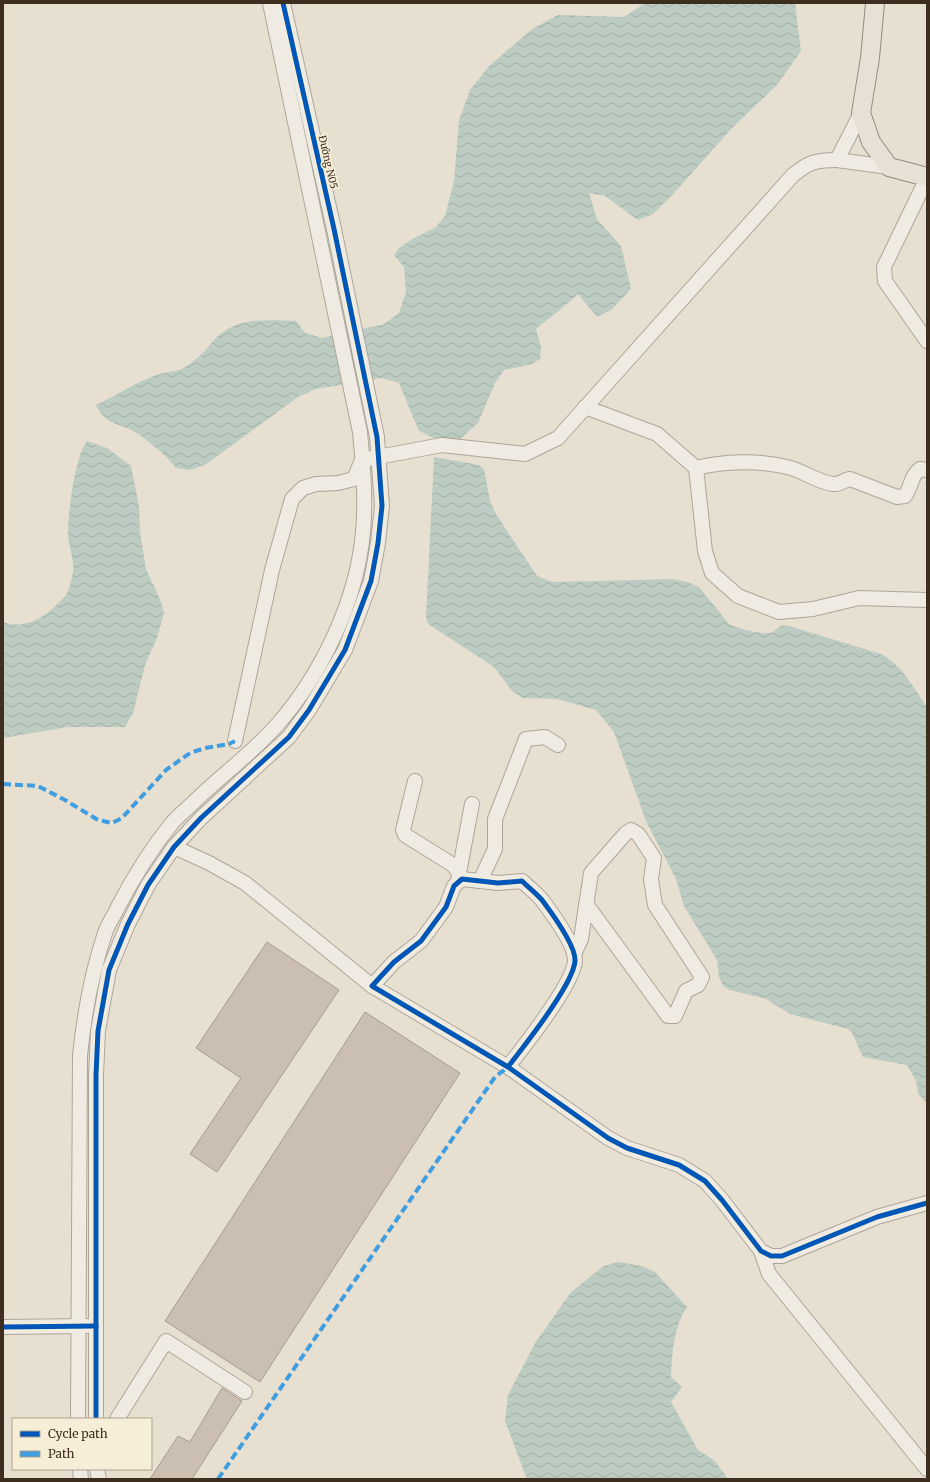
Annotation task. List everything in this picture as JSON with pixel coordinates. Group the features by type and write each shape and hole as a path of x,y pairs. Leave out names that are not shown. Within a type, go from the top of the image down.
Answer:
{"main road":[{"path":"875,3 870,58 861,113 871,142 889,167 927,178"}],"street":[{"path":"78,1418 80,1056 83,1027 93,978 106,932 128,888 147,856 173,822 242,760 277,725 305,687 332,642 346,608 363,533 364,503 360,432 270,3"},
{"name":"Đường N05","path":"96,1418 98,1031 110,970 126,930 148,885 174,847 201,818 289,737 309,710 345,650 371,581 378,543 382,506 380,456 367,384 283,3"},
{"path":"836,160 861,113"},
{"path":"362,460 442,445 525,454 558,438 794,175 808,163 821,160 836,160 889,167"},
{"path":"927,178 884,267 885,281 927,341"},
{"path":"585,407 657,434 696,468 705,551 712,573 738,596 779,612 813,609 860,598 927,600"},
{"path":"235,741 272,570 292,499 303,488 316,484 338,483 354,479 362,460"},
{"path":"696,468 707,465 767,463 794,469 829,483 840,483 850,479 897,497 905,496 909,491 916,472 920,469 927,470"},
{"path":"480,881 495,849 495,819 526,739 545,737 558,745"},
{"path":"415,781 403,830 405,835 454,865 458,877"},
{"path":"372,986 394,962 421,942 446,907 458,877 472,804"},
{"path":"574,954 581,939 586,904 591,873 626,833 631,830 638,834 654,858 651,879 655,905 702,977 698,985 686,991 674,1016 668,1016 586,904"},
{"path":"174,847 210,863 245,883 372,986 508,1067 608,1138 628,1148 679,1165 705,1181 722,1200 761,1251 769,1274 927,1469"},
{"path":"458,877 462,879 498,883 522,881 541,899 564,934 574,954 575,962 566,985 508,1067"},
{"path":"761,1251 771,1256 782,1256 877,1217 927,1203"},
{"path":"3,1327 96,1326"},
{"path":"118,1418 166,1341 245,1392"}],"water":[{"path":"645,3 795,3 801,51 777,85 733,127 674,193 653,214 638,220 605,196 589,193 597,219 621,246 631,289 611,310 597,317 578,294 536,329 541,347 540,359 532,364 504,370 495,383 478,423 460,439 438,440 419,431 399,383 382,378 316,389 298,397 205,465 190,470 176,468 162,453 144,439 133,431 108,420 100,412 96,405 148,378 185,367 201,355 223,332 242,323 263,320 296,321 305,333 322,338 384,324 399,313 406,292 404,267 394,255 399,248 414,238 435,228 445,216 454,181 459,120 470,90 489,66 532,29 558,15 624,17"},
{"path":"87,441 107,448 131,466 139,506 140,532 146,569 160,599 164,613 157,638 145,665 133,713 125,727 68,727 3,738 3,622 21,624 38,619 60,602 67,593 73,572 68,533 69,513 79,459"},
{"path":"434,457 479,465 484,469 490,501 496,514 537,576 552,582 673,579 687,582 699,587 729,624 733,626 751,631 769,633 786,625 881,654 895,664 907,677 927,707 927,1104 918,1093 916,1081 907,1065 863,1057 852,1033 848,1029 790,1014 766,999 730,990 723,986 719,977 717,960 684,906 676,879 646,821 614,732 596,710 557,699 523,698 512,691 494,667 428,624 426,618"},
{"path":"618,1262 642,1266 655,1272 687,1307 676,1331 671,1368 671,1377 682,1387 671,1402 698,1450 715,1461 728,1479 527,1479 505,1421 508,1395 535,1343 571,1292 604,1266"}],"building":[{"path":"267,942 339,990 217,1172 190,1154 241,1078 196,1048"},
{"path":"365,1012 460,1073 260,1382 165,1321"},
{"path":"222,1388 242,1401 192,1479 150,1479 178,1436 190,1442"}],"marked path":[{"path":"3,784 38,786 98,820 112,823 122,818 166,770 190,753 205,748 229,744 235,741"},
{"path":"218,1479 495,1077 508,1067"}],"cycle path":[{"path":"96,1418 96,1075 98,1031 109,970 128,924 148,885 174,847 201,818 289,737 309,710 345,650 371,581 378,543 382,506 377,437 334,229 283,3"},
{"path":"508,1067 536,1031 566,985 575,961 574,955 572,947 551,912 540,897 522,881 498,883 462,879 454,886 446,907 421,941 394,962 372,986 508,1067 608,1138 627,1148 679,1165 705,1181 722,1200 761,1251 771,1256 782,1256 877,1217 927,1203"},
{"path":"3,1327 96,1326"}]}
